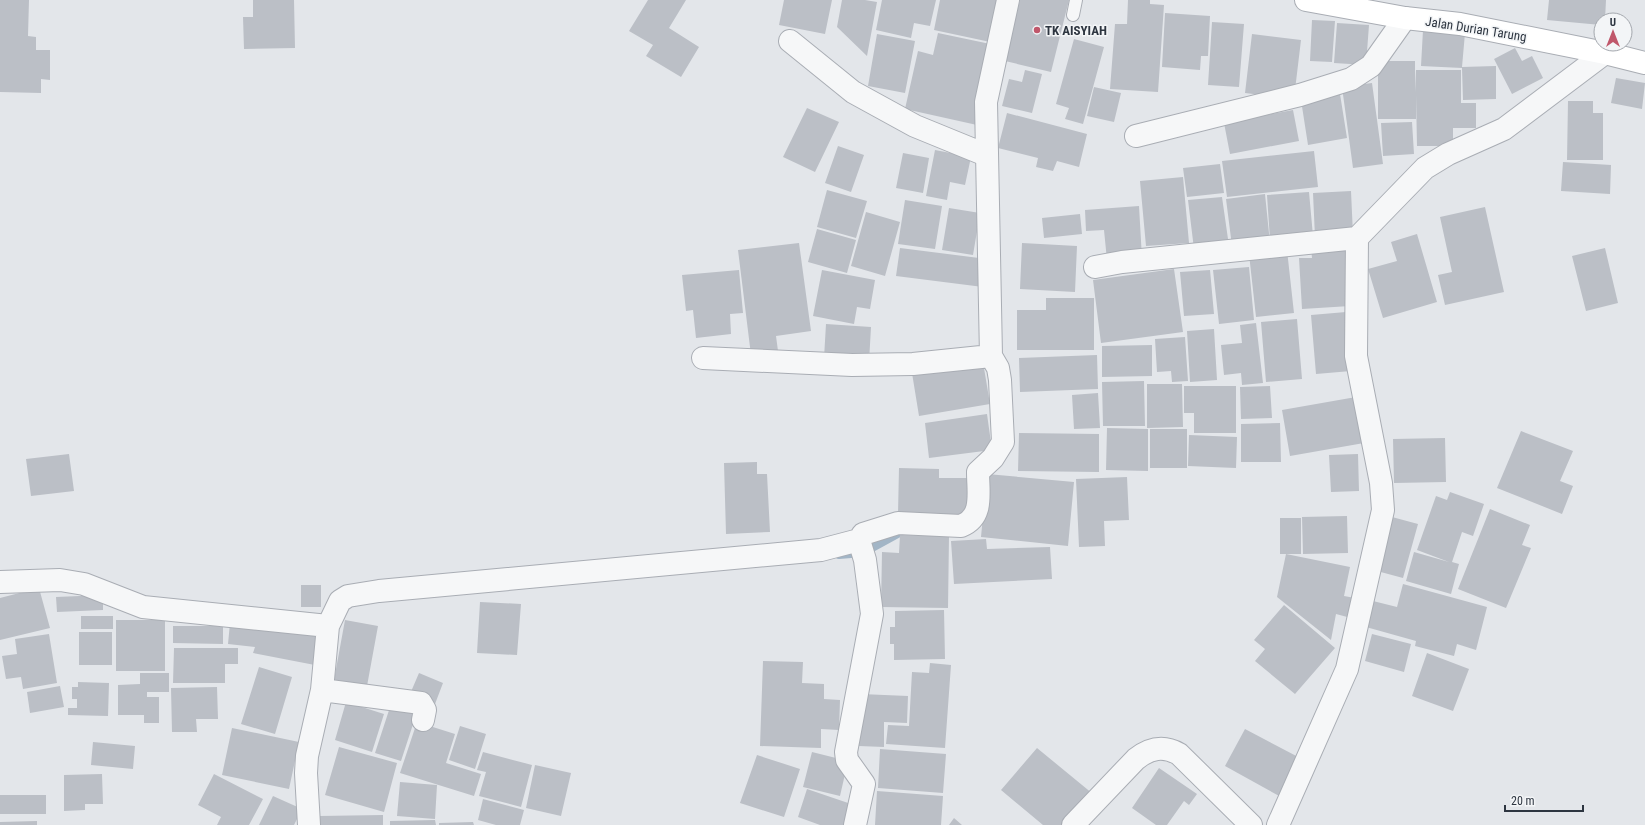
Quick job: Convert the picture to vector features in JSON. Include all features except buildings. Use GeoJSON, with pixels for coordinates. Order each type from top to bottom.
{"type":"FeatureCollection","features":[{"type":"Feature","properties":{"kind":"street"},"geometry":{"type":"LineString","coordinates":[[855,825],[864,784],[847,760],[846,752],[872,614],[861,548],[863,534],[898,523],[961,526],[974,519],[977,512],[978,472],[993,458],[1003,442],[1000,380],[998,368],[991,356],[986,102],[1008,0]]}},
{"type":"Feature","properties":{"kind":"street","name":"Jalan Durian Tarung"},"geometry":{"type":"LineString","coordinates":[[1306,0],[1405,18],[1460,24],[1605,53],[1645,63]]}},
{"type":"Feature","properties":{"kind":"street"},"geometry":{"type":"LineString","coordinates":[[1136,136],[1300,95],[1351,78],[1371,66],[1405,18]]}},
{"type":"Feature","properties":{"kind":"street"},"geometry":{"type":"LineString","coordinates":[[790,41],[853,92],[915,126],[986,154]]}},
{"type":"Feature","properties":{"kind":"street"},"geometry":{"type":"LineString","coordinates":[[1095,268],[1122,262],[1357,238],[1425,168],[1448,154],[1504,129],[1605,53]]}},
{"type":"Feature","properties":{"kind":"street"},"geometry":{"type":"LineString","coordinates":[[1278,825],[1347,669],[1383,510],[1381,483],[1356,356],[1357,238]]}},
{"type":"Feature","properties":{"kind":"street"},"geometry":{"type":"LineString","coordinates":[[703,358],[852,365],[913,364],[991,356]]}},
{"type":"Feature","properties":{"kind":"street"},"geometry":{"type":"LineString","coordinates":[[309,825],[306,768],[322,690],[328,626],[340,601],[348,596],[379,591],[820,550],[861,548]]}},
{"type":"Feature","properties":{"kind":"street"},"geometry":{"type":"LineString","coordinates":[[0,582],[60,580],[84,584],[143,607],[328,626]]}},
{"type":"Feature","properties":{"kind":"street"},"geometry":{"type":"LineString","coordinates":[[322,690],[421,703],[425,710],[423,720]]}},
{"type":"Feature","properties":{"kind":"street"},"geometry":{"type":"LineString","coordinates":[[1073,825],[1136,759],[1145,752],[1155,748],[1165,748],[1179,754],[1251,825]]}},
{"type":"Feature","properties":{"kind":"lane"},"geometry":{"type":"LineString","coordinates":[[1073,15],[1076,0]]}},
{"type":"Feature","properties":{"kind":"waterway"},"geometry":{"type":"LineString","coordinates":[[839,555],[863,553],[905,530]]}},
{"type":"Feature","properties":{"kind":"place","name":"TK AISYIAH"},"geometry":{"type":"Point","coordinates":[1037,30]}}]}
